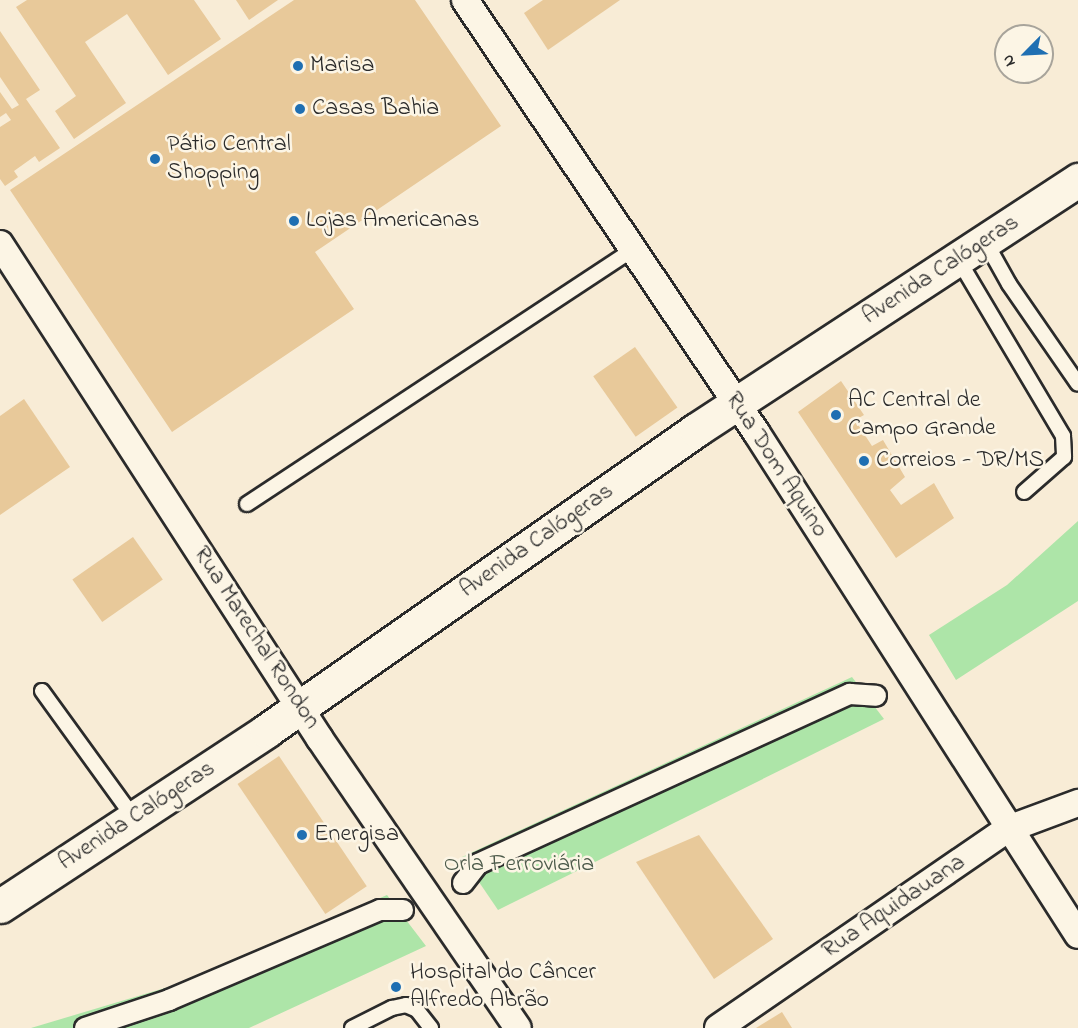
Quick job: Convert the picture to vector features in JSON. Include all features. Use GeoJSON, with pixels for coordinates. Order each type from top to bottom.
{"type":"FeatureCollection","features":[{"type":"Feature","properties":{"kind":"main road","name":"Avenida Calógeras"},"geometry":{"type":"LineString","coordinates":[[0,906],[300,706],[735,404],[1078,180]]}},
{"type":"Feature","properties":{"kind":"street","name":"Rua Dom Aquino"},"geometry":{"type":"LineString","coordinates":[[465,0],[735,404],[1078,935]]}},
{"type":"Feature","properties":{"kind":"street","name":"Rua Marechal Rondon"},"geometry":{"type":"LineString","coordinates":[[0,244],[300,706],[516,1027]]}},
{"type":"Feature","properties":{"kind":"street"},"geometry":{"type":"LineString","coordinates":[[464,883],[478,864],[840,698],[850,694],[876,696]]}},
{"type":"Feature","properties":{"kind":"street","name":"Rua Aquidauana"},"geometry":{"type":"LineString","coordinates":[[718,1028],[1008,829],[1078,802]]}},
{"type":"Feature","properties":{"kind":"street"},"geometry":{"type":"LineString","coordinates":[[85,1028],[169,1000],[380,910],[403,910]]}},
{"type":"Feature","properties":{"kind":"lane"},"geometry":{"type":"LineString","coordinates":[[985,241],[1009,284],[1078,384]]}},
{"type":"Feature","properties":{"kind":"lane"},"geometry":{"type":"LineString","coordinates":[[247,504],[633,249]]}},
{"type":"Feature","properties":{"kind":"lane"},"geometry":{"type":"LineString","coordinates":[[958,259],[1063,436],[1064,458],[1024,492]]}},
{"type":"Feature","properties":{"kind":"lane"},"geometry":{"type":"LineString","coordinates":[[42,691],[134,818]]}},
{"type":"Feature","properties":{"kind":"lane"},"geometry":{"type":"LineString","coordinates":[[352,1028],[392,1008],[406,1005],[417,1010],[431,1028]]}},
{"type":"Feature","properties":{"kind":"green space"},"geometry":{"type":"Polygon","coordinates":[[[1078,521],[1078,601],[956,680],[929,635],[1007,585],[1078,521]]]}},
{"type":"Feature","properties":{"kind":"green space","name":"Orla Ferroviária"},"geometry":{"type":"Polygon","coordinates":[[[852,677],[884,719],[498,910],[462,857],[852,677]]]}},
{"type":"Feature","properties":{"kind":"green space","name":"Orla Ferroviária"},"geometry":{"type":"Polygon","coordinates":[[[387,895],[426,946],[249,1028],[31,1028],[185,982],[387,895]]]}},
{"type":"Feature","properties":{"kind":"building"},"geometry":{"type":"Polygon","coordinates":[[[27,0],[194,0],[221,39],[168,75],[127,14],[85,42],[126,103],[74,139],[55,111],[76,96],[16,7],[27,0]]]}},
{"type":"Feature","properties":{"kind":"building"},"geometry":{"type":"Polygon","coordinates":[[[236,0],[278,0],[249,20],[236,0]]]}},
{"type":"Feature","properties":{"kind":"building"},"geometry":{"type":"Polygon","coordinates":[[[294,0],[415,0],[501,126],[315,252],[354,309],[172,432],[10,190],[294,0]]]}},
{"type":"Feature","properties":{"kind":"building"},"geometry":{"type":"Polygon","coordinates":[[[543,0],[620,0],[548,50],[524,13],[543,0]]]}},
{"type":"Feature","properties":{"kind":"building"},"geometry":{"type":"Polygon","coordinates":[[[0,31],[40,90],[26,99],[60,148],[39,162],[35,156],[14,171],[18,177],[5,186],[0,179],[0,127],[11,120],[6,113],[0,117],[0,92],[12,109],[19,105],[0,77],[0,31]]]}},
{"type":"Feature","properties":{"kind":"building"},"geometry":{"type":"Polygon","coordinates":[[[635,347],[677,408],[636,437],[593,376],[635,347]]]}},
{"type":"Feature","properties":{"kind":"building","name":"Correios - DR/MS"},"geometry":{"type":"Polygon","coordinates":[[[841,381],[864,415],[855,420],[872,446],[883,440],[905,477],[890,490],[901,505],[934,483],[954,518],[896,558],[798,412],[841,381]]]}},
{"type":"Feature","properties":{"kind":"building"},"geometry":{"type":"Polygon","coordinates":[[[24,399],[70,467],[0,515],[0,416],[24,399]]]}},
{"type":"Feature","properties":{"kind":"building"},"geometry":{"type":"Polygon","coordinates":[[[133,537],[163,580],[102,622],[72,579],[133,537]]]}},
{"type":"Feature","properties":{"kind":"building","name":"Energisa"},"geometry":{"type":"Polygon","coordinates":[[[279,756],[367,886],[325,914],[238,784],[279,756]]]}},
{"type":"Feature","properties":{"kind":"building"},"geometry":{"type":"Polygon","coordinates":[[[699,835],[773,939],[714,979],[636,862],[699,835]]]}},
{"type":"Feature","properties":{"kind":"building"},"geometry":{"type":"Polygon","coordinates":[[[782,1012],[792,1028],[756,1028],[782,1012]]]}},
{"type":"Feature","properties":{"kind":"place","name":"Marisa"},"geometry":{"type":"Point","coordinates":[298,66]}},
{"type":"Feature","properties":{"kind":"place","name":"Casas Bahia"},"geometry":{"type":"Point","coordinates":[300,109]}},
{"type":"Feature","properties":{"kind":"place","name":"Pátio Central Shopping"},"geometry":{"type":"Point","coordinates":[155,159]}},
{"type":"Feature","properties":{"kind":"place","name":"Lojas Americanas"},"geometry":{"type":"Point","coordinates":[294,221]}},
{"type":"Feature","properties":{"kind":"place","name":"AC Central de Campo Grande"},"geometry":{"type":"Point","coordinates":[836,415]}},
{"type":"Feature","properties":{"kind":"place","name":"Correios - DR/MS"},"geometry":{"type":"Point","coordinates":[864,461]}},
{"type":"Feature","properties":{"kind":"place","name":"Energisa"},"geometry":{"type":"Point","coordinates":[302,835]}},
{"type":"Feature","properties":{"kind":"place","name":"Hospital do Câncer Alfredo Abrão"},"geometry":{"type":"Point","coordinates":[396,987]}}]}
